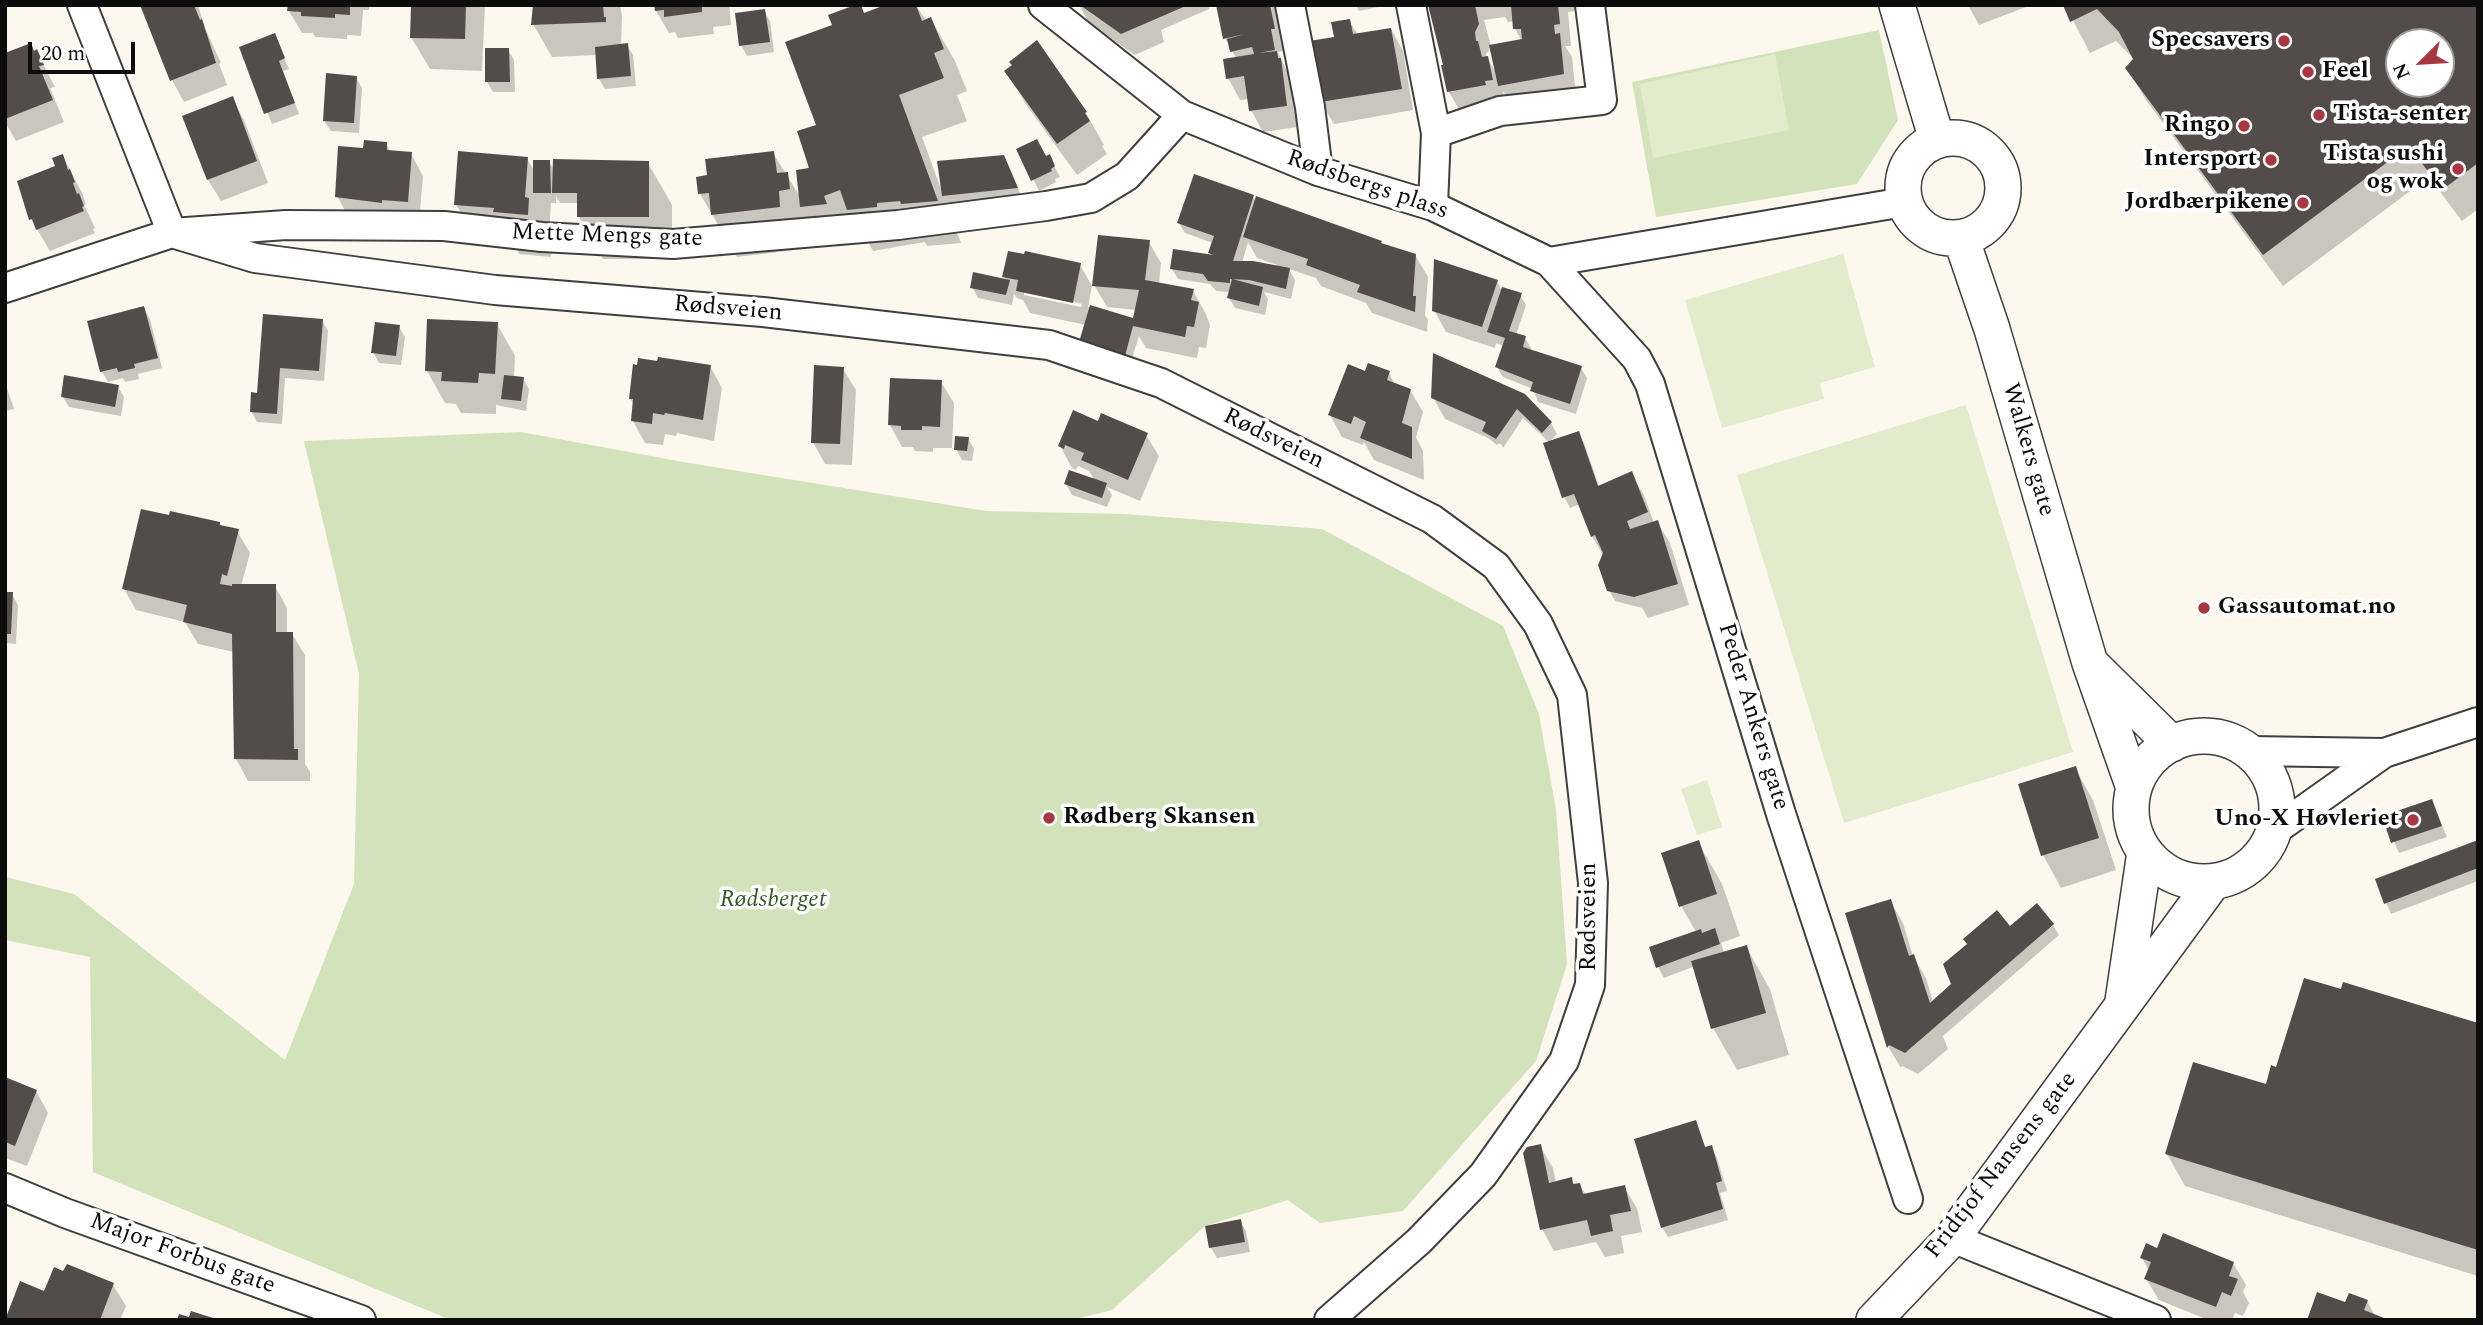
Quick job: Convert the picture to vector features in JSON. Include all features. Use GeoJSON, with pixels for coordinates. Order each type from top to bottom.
{"type":"FeatureCollection","features":[{"type":"Feature","properties":{"kind":"street"},"geometry":{"type":"LineString","coordinates":[[82,5],[172,233]]}},
{"type":"Feature","properties":{"kind":"street","name":"Rødsbergs plass"},"geometry":{"type":"LineString","coordinates":[[1043,5],[1182,115],[1318,171],[1433,206],[1549,262]]}},
{"type":"Feature","properties":{"kind":"street"},"geometry":{"type":"LineString","coordinates":[[1290,5],[1310,107],[1318,171]]}},
{"type":"Feature","properties":{"kind":"street"},"geometry":{"type":"LineString","coordinates":[[1411,5],[1436,133],[1433,206]]}},
{"type":"Feature","properties":{"kind":"street"},"geometry":{"type":"LineString","coordinates":[[1436,133],[1500,111],[1602,100],[1590,5]]}},
{"type":"Feature","properties":{"kind":"street"},"geometry":{"type":"LineString","coordinates":[[1897,5],[1937,140]]}},
{"type":"Feature","properties":{"kind":"street","name":"Mette Mengs gate"},"geometry":{"type":"LineString","coordinates":[[5,288],[172,233],[286,225],[444,226],[542,237],[673,244],[898,225],[1046,206],[1091,198],[1127,176],[1182,115]]}},
{"type":"Feature","properties":{"kind":"street"},"geometry":{"type":"LineString","coordinates":[[1950,137],[1976,142],[1987,149],[2001,171],[2004,189],[2001,206],[1992,221],[1978,233],[1961,238],[1943,238],[1926,231],[1913,218],[1904,202],[1904,179],[1912,158],[1923,147],[1937,140],[1950,137]]}},
{"type":"Feature","properties":{"kind":"street"},"geometry":{"type":"LineString","coordinates":[[1549,262],[1904,202]]}},
{"type":"Feature","properties":{"kind":"street","name":"Rødsveien"},"geometry":{"type":"LineString","coordinates":[[172,233],[255,258],[495,290],[763,312],[1049,345],[1161,383],[1432,519],[1496,566],[1538,624],[1572,695],[1593,883],[1590,985],[1564,1061],[1483,1175],[1419,1241],[1329,1320]]}},
{"type":"Feature","properties":{"kind":"street","name":"Walkers gate"},"geometry":{"type":"LineString","coordinates":[[1961,238],[1992,329],[2090,663],[2134,788]]}},
{"type":"Feature","properties":{"kind":"street","name":"Peder Ankers gate"},"geometry":{"type":"LineString","coordinates":[[1549,262],[1637,359],[1650,384],[1781,814],[1908,1199]]}},
{"type":"Feature","properties":{"kind":"street","name":"Walkers gate"},"geometry":{"type":"LineString","coordinates":[[2090,663],[2172,744]]}},
{"type":"Feature","properties":{"kind":"street"},"geometry":{"type":"LineString","coordinates":[[2274,831],[2384,754],[2478,722]]}},
{"type":"Feature","properties":{"kind":"street"},"geometry":{"type":"LineString","coordinates":[[2211,736],[2232,741],[2249,751],[2264,767],[2274,787],[2278,809],[2274,831],[2261,856],[2239,874],[2213,882],[2194,882],[2175,876],[2159,866],[2145,852],[2132,822],[2134,788],[2149,762],[2172,744],[2191,737],[2211,736]]}},
{"type":"Feature","properties":{"kind":"street"},"geometry":{"type":"LineString","coordinates":[[2249,751],[2384,754]]}},
{"type":"Feature","properties":{"kind":"street","name":"Fridtjof Nansens gate"},"geometry":{"type":"LineString","coordinates":[[2122,1008],[2145,852]]}},
{"type":"Feature","properties":{"kind":"street","name":"Fridtjof Nansens gate"},"geometry":{"type":"LineString","coordinates":[[1874,1320],[1952,1237],[2213,882]]}},
{"type":"Feature","properties":{"kind":"street","name":"Major Forbus gate"},"geometry":{"type":"LineString","coordinates":[[5,1188],[361,1320]]}},
{"type":"Feature","properties":{"kind":"street"},"geometry":{"type":"LineString","coordinates":[[1952,1237],[2156,1320]]}},
{"type":"Feature","properties":{"kind":"green space"},"geometry":{"type":"Polygon","coordinates":[[[1879,30],[1898,120],[1857,184],[1656,217],[1632,82],[1879,30]]]}},
{"type":"Feature","properties":{"kind":"green space"},"geometry":{"type":"Polygon","coordinates":[[[1775,54],[1789,130],[1653,158],[1640,84],[1775,54]]]}},
{"type":"Feature","properties":{"kind":"green space"},"geometry":{"type":"Polygon","coordinates":[[[1843,254],[1875,367],[1820,383],[1824,399],[1722,428],[1685,300],[1843,254]]]}},
{"type":"Feature","properties":{"kind":"green space"},"geometry":{"type":"Polygon","coordinates":[[[1966,405],[2073,752],[1844,823],[1737,475],[1966,405]]]}},
{"type":"Feature","properties":{"kind":"green space","name":"Rødsberget"},"geometry":{"type":"Polygon","coordinates":[[[521,432],[683,462],[986,511],[1124,514],[1322,529],[1503,626],[1539,714],[1556,810],[1567,964],[1536,1061],[1403,1211],[1320,1223],[1288,1200],[1205,1226],[1112,1310],[1071,1320],[451,1320],[93,1172],[90,957],[5,940],[5,877],[74,894],[285,1060],[354,884],[359,674],[304,441],[521,432]]]}},
{"type":"Feature","properties":{"kind":"green space"},"geometry":{"type":"Polygon","coordinates":[[[1707,780],[1722,827],[1697,835],[1681,789],[1707,780]]]}},
{"type":"Feature","properties":{"kind":"building"},"geometry":{"type":"Polygon","coordinates":[[[140,5],[194,5],[200,20],[202,19],[216,63],[170,81],[140,5]]]}},
{"type":"Feature","properties":{"kind":"building"},"geometry":{"type":"Polygon","coordinates":[[[288,5],[350,5],[350,15],[335,14],[335,18],[301,16],[301,12],[287,11],[288,5]]]}},
{"type":"Feature","properties":{"kind":"building"},"geometry":{"type":"Polygon","coordinates":[[[411,5],[466,5],[465,39],[410,38],[411,5]]]}},
{"type":"Feature","properties":{"kind":"building"},"geometry":{"type":"Polygon","coordinates":[[[533,5],[603,5],[606,22],[531,25],[533,5]]]}},
{"type":"Feature","properties":{"kind":"building"},"geometry":{"type":"Polygon","coordinates":[[[654,5],[702,5],[702,12],[664,17],[664,10],[655,11],[654,5]]]}},
{"type":"Feature","properties":{"kind":"building"},"geometry":{"type":"Polygon","coordinates":[[[861,5],[864,13],[885,5],[916,5],[922,21],[931,17],[944,49],[934,53],[944,78],[899,95],[938,201],[877,203],[877,207],[847,210],[840,190],[824,196],[827,204],[800,207],[796,170],[809,168],[797,131],[816,125],[785,42],[832,25],[828,15],[861,5]]]}},
{"type":"Feature","properties":{"kind":"building"},"geometry":{"type":"Polygon","coordinates":[[[1080,5],[1188,5],[1121,34],[1080,5]]]}},
{"type":"Feature","properties":{"kind":"building"},"geometry":{"type":"Polygon","coordinates":[[[1216,5],[1270,5],[1275,29],[1271,29],[1275,50],[1258,53],[1277,51],[1278,58],[1281,58],[1287,106],[1249,111],[1244,76],[1226,79],[1223,59],[1254,54],[1252,47],[1230,52],[1227,39],[1245,34],[1223,39],[1216,5]]]}},
{"type":"Feature","properties":{"kind":"building"},"geometry":{"type":"Polygon","coordinates":[[[1428,5],[1475,5],[1479,24],[1475,32],[1476,41],[1482,57],[1488,56],[1493,80],[1485,81],[1486,85],[1447,92],[1428,5]]]}},
{"type":"Feature","properties":{"kind":"building"},"geometry":{"type":"Polygon","coordinates":[[[1511,5],[1558,5],[1560,24],[1554,25],[1555,34],[1560,33],[1564,74],[1498,86],[1489,45],[1522,39],[1521,29],[1513,29],[1511,5]]]}},
{"type":"Feature","properties":{"kind":"building","name":"Tista-senter"},"geometry":{"type":"Polygon","coordinates":[[[2063,5],[2478,5],[2478,163],[2442,190],[2409,146],[2263,255],[2125,68],[2133,59],[2119,32],[2097,9],[2070,22],[2063,5]]]}},
{"type":"Feature","properties":{"kind":"building"},"geometry":{"type":"Polygon","coordinates":[[[765,9],[770,42],[739,46],[735,13],[765,9]]]}},
{"type":"Feature","properties":{"kind":"building"},"geometry":{"type":"Polygon","coordinates":[[[1350,19],[1353,34],[1391,28],[1402,89],[1320,102],[1309,41],[1334,37],[1331,22],[1350,19]]]}},
{"type":"Feature","properties":{"kind":"building"},"geometry":{"type":"Polygon","coordinates":[[[275,33],[285,58],[279,61],[295,103],[264,114],[239,47],[275,33]]]}},
{"type":"Feature","properties":{"kind":"building"},"geometry":{"type":"Polygon","coordinates":[[[1037,40],[1087,112],[1085,113],[1090,121],[1057,144],[1004,71],[1012,65],[1009,62],[1037,40]]]}},
{"type":"Feature","properties":{"kind":"building"},"geometry":{"type":"Polygon","coordinates":[[[31,43],[34,51],[37,49],[44,65],[39,66],[53,100],[5,119],[5,53],[31,43]]]}},
{"type":"Feature","properties":{"kind":"building"},"geometry":{"type":"Polygon","coordinates":[[[628,43],[631,76],[597,79],[595,47],[628,43]]]}},
{"type":"Feature","properties":{"kind":"building"},"geometry":{"type":"Polygon","coordinates":[[[485,48],[509,48],[510,82],[485,82],[485,48]]]}},
{"type":"Feature","properties":{"kind":"building"},"geometry":{"type":"Polygon","coordinates":[[[326,73],[357,76],[354,123],[323,121],[326,73]]]}},
{"type":"Feature","properties":{"kind":"building"},"geometry":{"type":"Polygon","coordinates":[[[233,96],[257,161],[207,180],[182,116],[233,96]]]}},
{"type":"Feature","properties":{"kind":"building"},"geometry":{"type":"Polygon","coordinates":[[[1037,139],[1046,156],[1050,154],[1055,166],[1052,171],[1031,181],[1016,149],[1037,139]]]}},
{"type":"Feature","properties":{"kind":"building"},"geometry":{"type":"Polygon","coordinates":[[[364,140],[387,142],[387,150],[412,152],[408,202],[382,200],[382,203],[335,197],[338,146],[363,148],[364,140]]]}},
{"type":"Feature","properties":{"kind":"building"},"geometry":{"type":"Polygon","coordinates":[[[458,151],[528,157],[525,197],[529,198],[528,215],[493,212],[494,208],[454,205],[458,151]]]}},
{"type":"Feature","properties":{"kind":"building"},"geometry":{"type":"Polygon","coordinates":[[[774,151],[777,173],[788,172],[790,189],[779,191],[780,207],[711,215],[709,193],[698,194],[696,177],[707,175],[705,159],[774,151]]]}},
{"type":"Feature","properties":{"kind":"building"},"geometry":{"type":"Polygon","coordinates":[[[63,154],[84,211],[36,230],[32,219],[29,220],[17,181],[55,166],[52,158],[63,154]]]}},
{"type":"Feature","properties":{"kind":"building"},"geometry":{"type":"Polygon","coordinates":[[[1004,155],[1018,188],[942,196],[937,161],[1004,155]]]}},
{"type":"Feature","properties":{"kind":"building"},"geometry":{"type":"Polygon","coordinates":[[[553,159],[649,161],[649,217],[577,217],[577,193],[552,193],[553,159]]]}},
{"type":"Feature","properties":{"kind":"building"},"geometry":{"type":"Polygon","coordinates":[[[533,160],[550,160],[551,193],[533,193],[533,160]]]}},
{"type":"Feature","properties":{"kind":"building"},"geometry":{"type":"Polygon","coordinates":[[[1194,174],[1254,195],[1233,261],[1253,261],[1290,268],[1286,289],[1249,280],[1230,279],[1230,283],[1208,281],[1203,274],[1170,269],[1173,249],[1214,255],[1208,253],[1214,236],[1177,223],[1194,174]]]}},
{"type":"Feature","properties":{"kind":"building"},"geometry":{"type":"Polygon","coordinates":[[[1256,196],[1416,254],[1413,296],[1416,296],[1415,312],[1357,292],[1360,285],[1306,265],[1308,259],[1243,237],[1256,196]]]}},
{"type":"Feature","properties":{"kind":"building"},"geometry":{"type":"Polygon","coordinates":[[[1098,235],[1150,240],[1145,280],[1194,289],[1191,300],[1199,302],[1194,327],[1187,326],[1185,337],[1133,326],[1125,356],[1079,342],[1090,305],[1133,318],[1139,290],[1092,286],[1098,235]]]}},
{"type":"Feature","properties":{"kind":"building"},"geometry":{"type":"Polygon","coordinates":[[[1008,251],[1024,254],[1025,251],[1081,263],[1073,303],[1016,291],[1018,280],[1002,277],[1008,251]]]}},
{"type":"Feature","properties":{"kind":"building"},"geometry":{"type":"Polygon","coordinates":[[[1434,259],[1498,280],[1482,327],[1432,311],[1434,259]]]}},
{"type":"Feature","properties":{"kind":"building"},"geometry":{"type":"Polygon","coordinates":[[[973,272],[1010,280],[1006,295],[970,288],[973,272]]]}},
{"type":"Feature","properties":{"kind":"building"},"geometry":{"type":"Polygon","coordinates":[[[1232,279],[1263,287],[1259,306],[1227,298],[1232,279]]]}},
{"type":"Feature","properties":{"kind":"building"},"geometry":{"type":"Polygon","coordinates":[[[1502,287],[1522,293],[1509,331],[1526,336],[1523,347],[1582,366],[1570,404],[1530,391],[1533,382],[1495,367],[1505,338],[1487,332],[1502,287]]]}},
{"type":"Feature","properties":{"kind":"building"},"geometry":{"type":"Polygon","coordinates":[[[144,306],[158,358],[134,364],[135,368],[100,372],[87,321],[144,306]]]}},
{"type":"Feature","properties":{"kind":"building"},"geometry":{"type":"Polygon","coordinates":[[[263,314],[323,319],[319,371],[280,368],[277,414],[250,412],[251,392],[257,393],[263,314]]]}},
{"type":"Feature","properties":{"kind":"building"},"geometry":{"type":"Polygon","coordinates":[[[427,319],[498,322],[495,374],[479,373],[478,383],[441,381],[442,372],[425,371],[427,319]]]}},
{"type":"Feature","properties":{"kind":"building"},"geometry":{"type":"Polygon","coordinates":[[[375,322],[400,325],[396,356],[371,353],[375,322]]]}},
{"type":"Feature","properties":{"kind":"building"},"geometry":{"type":"Polygon","coordinates":[[[1433,353],[1525,394],[1552,422],[1542,433],[1517,409],[1496,439],[1482,431],[1486,422],[1431,398],[1433,353]]]}},
{"type":"Feature","properties":{"kind":"building"},"geometry":{"type":"Polygon","coordinates":[[[658,357],[711,365],[703,420],[653,413],[652,424],[631,421],[633,399],[629,399],[633,364],[637,365],[638,358],[657,361],[658,357]]]}},
{"type":"Feature","properties":{"kind":"building"},"geometry":{"type":"Polygon","coordinates":[[[1368,363],[1390,371],[1387,380],[1411,389],[1402,423],[1412,427],[1412,459],[1360,438],[1366,422],[1354,416],[1351,424],[1328,415],[1348,364],[1365,371],[1368,363]]]}},
{"type":"Feature","properties":{"kind":"building"},"geometry":{"type":"Polygon","coordinates":[[[814,365],[844,367],[840,444],[811,443],[814,365]]]}},
{"type":"Feature","properties":{"kind":"building"},"geometry":{"type":"Polygon","coordinates":[[[64,375],[119,385],[115,407],[61,397],[64,375]]]}},
{"type":"Feature","properties":{"kind":"building"},"geometry":{"type":"Polygon","coordinates":[[[504,375],[524,377],[521,401],[501,399],[504,375]]]}},
{"type":"Feature","properties":{"kind":"building"},"geometry":{"type":"Polygon","coordinates":[[[890,378],[942,380],[940,427],[922,426],[922,430],[901,430],[901,426],[888,425],[890,378]]]}},
{"type":"Feature","properties":{"kind":"building"},"geometry":{"type":"Polygon","coordinates":[[[1073,410],[1098,421],[1101,413],[1148,433],[1128,480],[1081,460],[1084,453],[1065,445],[1064,449],[1058,446],[1073,410]]]}},
{"type":"Feature","properties":{"kind":"building"},"geometry":{"type":"Polygon","coordinates":[[[1579,431],[1598,486],[1632,471],[1648,512],[1627,521],[1630,529],[1658,520],[1678,584],[1634,597],[1607,591],[1598,565],[1603,553],[1595,535],[1591,537],[1574,494],[1562,498],[1543,443],[1579,431]]]}},
{"type":"Feature","properties":{"kind":"building"},"geometry":{"type":"Polygon","coordinates":[[[955,436],[969,437],[967,451],[954,450],[955,436]]]}},
{"type":"Feature","properties":{"kind":"building"},"geometry":{"type":"Polygon","coordinates":[[[1069,470],[1107,483],[1102,498],[1064,484],[1069,470]]]}},
{"type":"Feature","properties":{"kind":"building"},"geometry":{"type":"Polygon","coordinates":[[[141,509],[169,515],[170,511],[239,529],[227,576],[222,574],[220,584],[276,584],[276,632],[293,632],[294,749],[298,749],[298,760],[234,759],[232,634],[183,622],[187,605],[122,589],[141,509]]]}},
{"type":"Feature","properties":{"kind":"building"},"geometry":{"type":"Polygon","coordinates":[[[5,592],[13,592],[11,634],[5,634],[5,592]]]}},
{"type":"Feature","properties":{"kind":"building"},"geometry":{"type":"Polygon","coordinates":[[[2076,766],[2099,838],[2041,856],[2018,784],[2076,766]]]}},
{"type":"Feature","properties":{"kind":"building"},"geometry":{"type":"Polygon","coordinates":[[[2432,799],[2442,826],[2391,843],[2382,816],[2432,799]]]}},
{"type":"Feature","properties":{"kind":"building"},"geometry":{"type":"Polygon","coordinates":[[[1699,840],[1717,894],[1679,907],[1661,853],[1699,840]]]}},
{"type":"Feature","properties":{"kind":"building"},"geometry":{"type":"Polygon","coordinates":[[[2478,840],[2478,868],[2384,904],[2375,879],[2478,840]]]}},
{"type":"Feature","properties":{"kind":"building"},"geometry":{"type":"Polygon","coordinates":[[[1891,899],[1909,956],[1914,954],[1930,1003],[1951,984],[1943,964],[1967,944],[1963,939],[1997,910],[2010,926],[2037,903],[2054,924],[1905,1053],[1889,1045],[1887,1048],[1845,913],[1891,899]]]}},
{"type":"Feature","properties":{"kind":"building"},"geometry":{"type":"Polygon","coordinates":[[[1715,928],[1720,944],[1656,968],[1649,947],[1701,929],[1702,933],[1715,928]]]}},
{"type":"Feature","properties":{"kind":"building"},"geometry":{"type":"Polygon","coordinates":[[[1747,945],[1766,1013],[1711,1029],[1691,961],[1747,945]]]}},
{"type":"Feature","properties":{"kind":"building"},"geometry":{"type":"Polygon","coordinates":[[[2304,978],[2341,989],[2343,982],[2478,1023],[2478,1250],[2165,1154],[2193,1062],[2266,1084],[2271,1065],[2276,1067],[2304,978]]]}},
{"type":"Feature","properties":{"kind":"building"},"geometry":{"type":"Polygon","coordinates":[[[5,1077],[37,1090],[15,1146],[5,1142],[5,1077]]]}},
{"type":"Feature","properties":{"kind":"building"},"geometry":{"type":"Polygon","coordinates":[[[1696,1120],[1705,1147],[1712,1145],[1722,1181],[1716,1183],[1723,1209],[1661,1228],[1634,1139],[1696,1120]]]}},
{"type":"Feature","properties":{"kind":"building"},"geometry":{"type":"Polygon","coordinates":[[[1541,1144],[1549,1183],[1572,1177],[1573,1184],[1580,1183],[1583,1194],[1625,1185],[1631,1211],[1610,1215],[1613,1231],[1591,1236],[1587,1220],[1540,1230],[1523,1153],[1527,1147],[1541,1144]]]}},
{"type":"Feature","properties":{"kind":"building"},"geometry":{"type":"Polygon","coordinates":[[[1241,1219],[1245,1242],[1209,1248],[1205,1226],[1241,1219]]]}},
{"type":"Feature","properties":{"kind":"building"},"geometry":{"type":"Polygon","coordinates":[[[2163,1233],[2234,1262],[2229,1276],[2238,1279],[2231,1296],[2222,1292],[2216,1307],[2144,1279],[2151,1262],[2140,1258],[2146,1243],[2157,1248],[2163,1233]]]}},
{"type":"Feature","properties":{"kind":"building"},"geometry":{"type":"Polygon","coordinates":[[[67,1264],[114,1283],[100,1320],[5,1320],[20,1281],[44,1291],[54,1267],[63,1271],[67,1264]]]}},
{"type":"Feature","properties":{"kind":"building"},"geometry":{"type":"Polygon","coordinates":[[[2317,1292],[2345,1302],[2349,1293],[2368,1300],[2364,1310],[2389,1320],[2307,1320],[2317,1292]]]}},
{"type":"Feature","properties":{"kind":"building"},"geometry":{"type":"Polygon","coordinates":[[[191,1311],[216,1320],[177,1320],[179,1314],[189,1317],[191,1311]]]}},
{"type":"Feature","properties":{"kind":"place","name":"Specsavers"},"geometry":{"type":"Point","coordinates":[2284,41]}},
{"type":"Feature","properties":{"kind":"place","name":"Feel"},"geometry":{"type":"Point","coordinates":[2308,72]}},
{"type":"Feature","properties":{"kind":"place","name":"Tista-senter"},"geometry":{"type":"Point","coordinates":[2319,115]}},
{"type":"Feature","properties":{"kind":"place","name":"Ringo"},"geometry":{"type":"Point","coordinates":[2244,126]}},
{"type":"Feature","properties":{"kind":"place","name":"Intersport"},"geometry":{"type":"Point","coordinates":[2271,160]}},
{"type":"Feature","properties":{"kind":"place","name":"Tista sushi og wok"},"geometry":{"type":"Point","coordinates":[2458,169]}},
{"type":"Feature","properties":{"kind":"place","name":"Jordbærpikene"},"geometry":{"type":"Point","coordinates":[2303,203]}},
{"type":"Feature","properties":{"kind":"place","name":"Gassautomat.no"},"geometry":{"type":"Point","coordinates":[2204,608]}},
{"type":"Feature","properties":{"kind":"place","name":"Rødberg Skansen"},"geometry":{"type":"Point","coordinates":[1049,818]}},
{"type":"Feature","properties":{"kind":"place","name":"Uno-X Høvleriet"},"geometry":{"type":"Point","coordinates":[2413,820]}}]}
